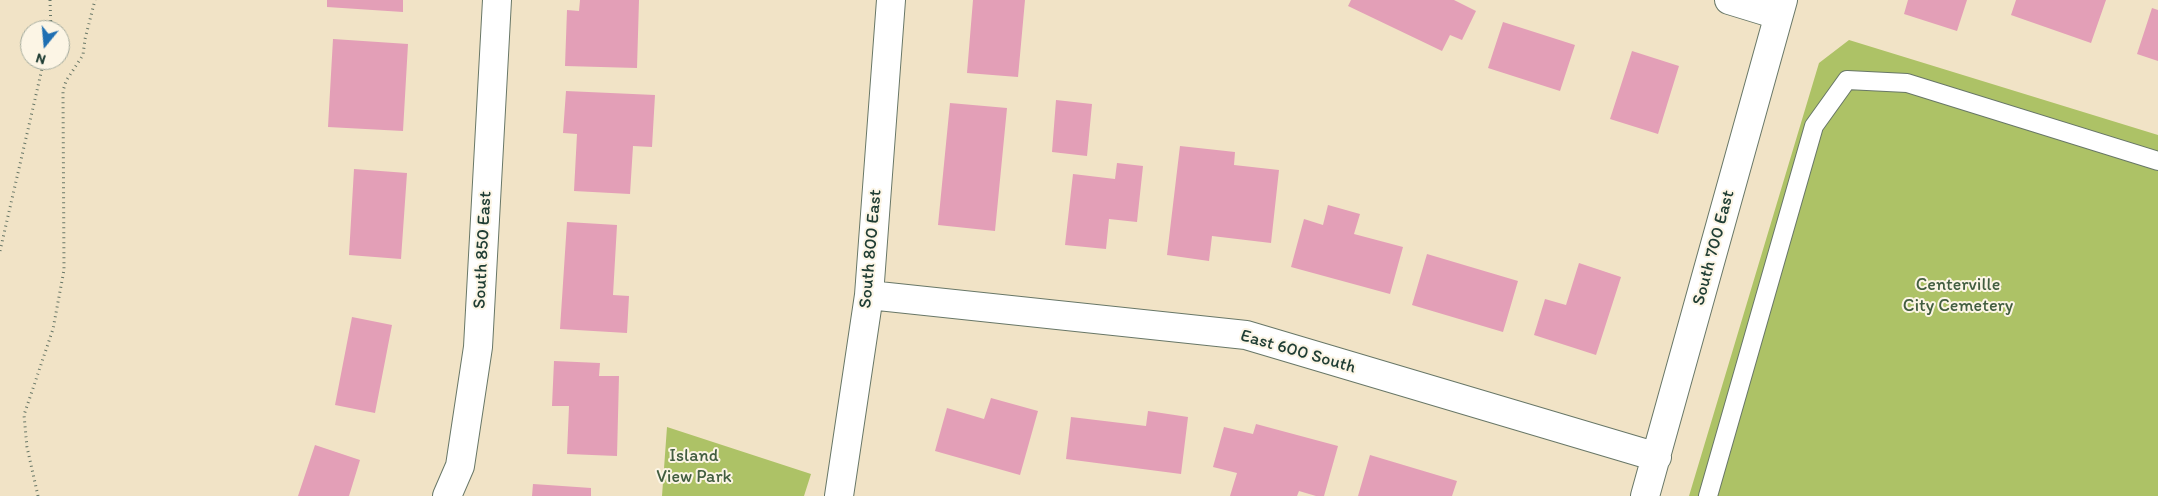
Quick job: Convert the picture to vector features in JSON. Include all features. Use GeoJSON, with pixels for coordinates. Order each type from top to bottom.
{"type":"FeatureCollection","features":[{"type":"Feature","properties":{"kind":"street","name":"South 850 East"},"geometry":{"type":"LineString","coordinates":[[447,496],[460,466],[478,348],[497,0]]}},
{"type":"Feature","properties":{"kind":"street","name":"South 800 East"},"geometry":{"type":"LineString","coordinates":[[839,496],[869,295],[891,0]]}},
{"type":"Feature","properties":{"kind":"street"},"geometry":{"type":"LineString","coordinates":[[1730,0],[1780,8]]}},
{"type":"Feature","properties":{"kind":"street","name":"South 700 East"},"geometry":{"type":"LineString","coordinates":[[1645,496],[1780,8]]}},
{"type":"Feature","properties":{"kind":"street","name":"East 600 South"},"geometry":{"type":"LineString","coordinates":[[869,295],[1246,335],[1657,457]]}},
{"type":"Feature","properties":{"kind":"lane"},"geometry":{"type":"LineString","coordinates":[[1708,496],[1814,126],[1847,80],[1907,83],[2158,161]]}},
{"type":"Feature","properties":{"kind":"path"},"geometry":{"type":"LineString","coordinates":[[50,0],[51,20]]}},
{"type":"Feature","properties":{"kind":"path"},"geometry":{"type":"LineString","coordinates":[[38,496],[26,447],[24,415],[53,329],[64,270],[63,91],[66,81],[83,55],[95,0]]}},
{"type":"Feature","properties":{"kind":"path"},"geometry":{"type":"LineString","coordinates":[[0,251],[41,70]]}},
{"type":"Feature","properties":{"kind":"green space","name":"Centerville City Cemetery"},"geometry":{"type":"Polygon","coordinates":[[[1849,40],[2158,135],[2158,496],[1689,496],[1819,63],[1849,40]]]}},
{"type":"Feature","properties":{"kind":"green space","name":"Island View Park"},"geometry":{"type":"Polygon","coordinates":[[[667,427],[811,474],[804,496],[662,496],[667,427]]]}},
{"type":"Feature","properties":{"kind":"building"},"geometry":{"type":"Polygon","coordinates":[[[327,0],[403,0],[403,12],[327,7],[327,0]]]}},
{"type":"Feature","properties":{"kind":"building"},"geometry":{"type":"Polygon","coordinates":[[[580,0],[639,0],[637,68],[565,66],[567,10],[579,11],[580,0]]]}},
{"type":"Feature","properties":{"kind":"building"},"geometry":{"type":"Polygon","coordinates":[[[973,0],[1025,0],[1018,77],[967,73],[973,0]]]}},
{"type":"Feature","properties":{"kind":"building"},"geometry":{"type":"Polygon","coordinates":[[[1351,0],[1454,0],[1476,11],[1462,40],[1450,35],[1442,51],[1348,6],[1351,0]]]}},
{"type":"Feature","properties":{"kind":"building"},"geometry":{"type":"Polygon","coordinates":[[[1908,0],[1967,0],[1957,31],[1904,14],[1908,0]]]}},
{"type":"Feature","properties":{"kind":"building"},"geometry":{"type":"Polygon","coordinates":[[[2016,0],[2106,0],[2091,43],[2011,15],[2016,0]]]}},
{"type":"Feature","properties":{"kind":"building"},"geometry":{"type":"Polygon","coordinates":[[[2152,8],[2158,10],[2158,61],[2137,54],[2152,8]]]}},
{"type":"Feature","properties":{"kind":"building"},"geometry":{"type":"Polygon","coordinates":[[[1503,22],[1575,45],[1560,91],[1488,68],[1503,22]]]}},
{"type":"Feature","properties":{"kind":"building"},"geometry":{"type":"Polygon","coordinates":[[[333,39],[408,44],[403,131],[328,127],[333,39]]]}},
{"type":"Feature","properties":{"kind":"building"},"geometry":{"type":"Polygon","coordinates":[[[1632,51],[1679,66],[1658,134],[1610,119],[1632,51]]]}},
{"type":"Feature","properties":{"kind":"building"},"geometry":{"type":"Polygon","coordinates":[[[566,91],[655,95],[652,147],[633,146],[630,194],[574,191],[577,134],[563,133],[566,91]]]}},
{"type":"Feature","properties":{"kind":"building"},"geometry":{"type":"Polygon","coordinates":[[[1056,100],[1092,104],[1087,156],[1052,152],[1056,100]]]}},
{"type":"Feature","properties":{"kind":"building"},"geometry":{"type":"Polygon","coordinates":[[[950,103],[1007,108],[995,231],[938,225],[950,103]]]}},
{"type":"Feature","properties":{"kind":"building"},"geometry":{"type":"Polygon","coordinates":[[[1180,146],[1235,152],[1234,165],[1279,170],[1271,243],[1212,236],[1209,261],[1167,255],[1180,146]]]}},
{"type":"Feature","properties":{"kind":"building"},"geometry":{"type":"Polygon","coordinates":[[[1117,163],[1143,166],[1137,222],[1109,219],[1106,249],[1065,245],[1073,174],[1115,179],[1117,163]]]}},
{"type":"Feature","properties":{"kind":"building"},"geometry":{"type":"Polygon","coordinates":[[[354,169],[407,173],[401,259],[349,255],[354,169]]]}},
{"type":"Feature","properties":{"kind":"building"},"geometry":{"type":"Polygon","coordinates":[[[1328,205],[1360,214],[1354,234],[1403,247],[1390,294],[1291,267],[1304,219],[1323,225],[1328,205]]]}},
{"type":"Feature","properties":{"kind":"building"},"geometry":{"type":"Polygon","coordinates":[[[567,222],[617,225],[613,295],[629,296],[627,333],[560,329],[567,222]]]}},
{"type":"Feature","properties":{"kind":"building"},"geometry":{"type":"Polygon","coordinates":[[[1427,254],[1518,281],[1503,332],[1412,305],[1427,254]]]}},
{"type":"Feature","properties":{"kind":"building"},"geometry":{"type":"Polygon","coordinates":[[[1579,263],[1621,277],[1596,355],[1534,335],[1545,299],[1566,305],[1579,263]]]}},
{"type":"Feature","properties":{"kind":"building"},"geometry":{"type":"Polygon","coordinates":[[[352,317],[392,325],[375,413],[335,405],[352,317]]]}},
{"type":"Feature","properties":{"kind":"building"},"geometry":{"type":"Polygon","coordinates":[[[554,361],[600,363],[599,376],[619,376],[617,456],[567,454],[569,406],[552,406],[554,361]]]}},
{"type":"Feature","properties":{"kind":"building"},"geometry":{"type":"Polygon","coordinates":[[[991,398],[1038,411],[1020,475],[935,451],[947,408],[984,419],[991,398]]]}},
{"type":"Feature","properties":{"kind":"building"},"geometry":{"type":"Polygon","coordinates":[[[1148,411],[1188,417],[1181,474],[1066,459],[1071,417],[1146,426],[1148,411]]]}},
{"type":"Feature","properties":{"kind":"building"},"geometry":{"type":"Polygon","coordinates":[[[1256,424],[1338,446],[1324,496],[1316,496],[1299,491],[1297,496],[1230,496],[1237,473],[1213,467],[1224,427],[1253,434],[1256,424]]]}},
{"type":"Feature","properties":{"kind":"building"},"geometry":{"type":"Polygon","coordinates":[[[315,445],[360,460],[349,496],[298,496],[315,445]]]}},
{"type":"Feature","properties":{"kind":"building"},"geometry":{"type":"Polygon","coordinates":[[[1370,455],[1457,481],[1452,496],[1358,496],[1370,455]]]}},
{"type":"Feature","properties":{"kind":"building"},"geometry":{"type":"Polygon","coordinates":[[[533,484],[591,488],[591,496],[532,496],[533,484]]]}}]}
